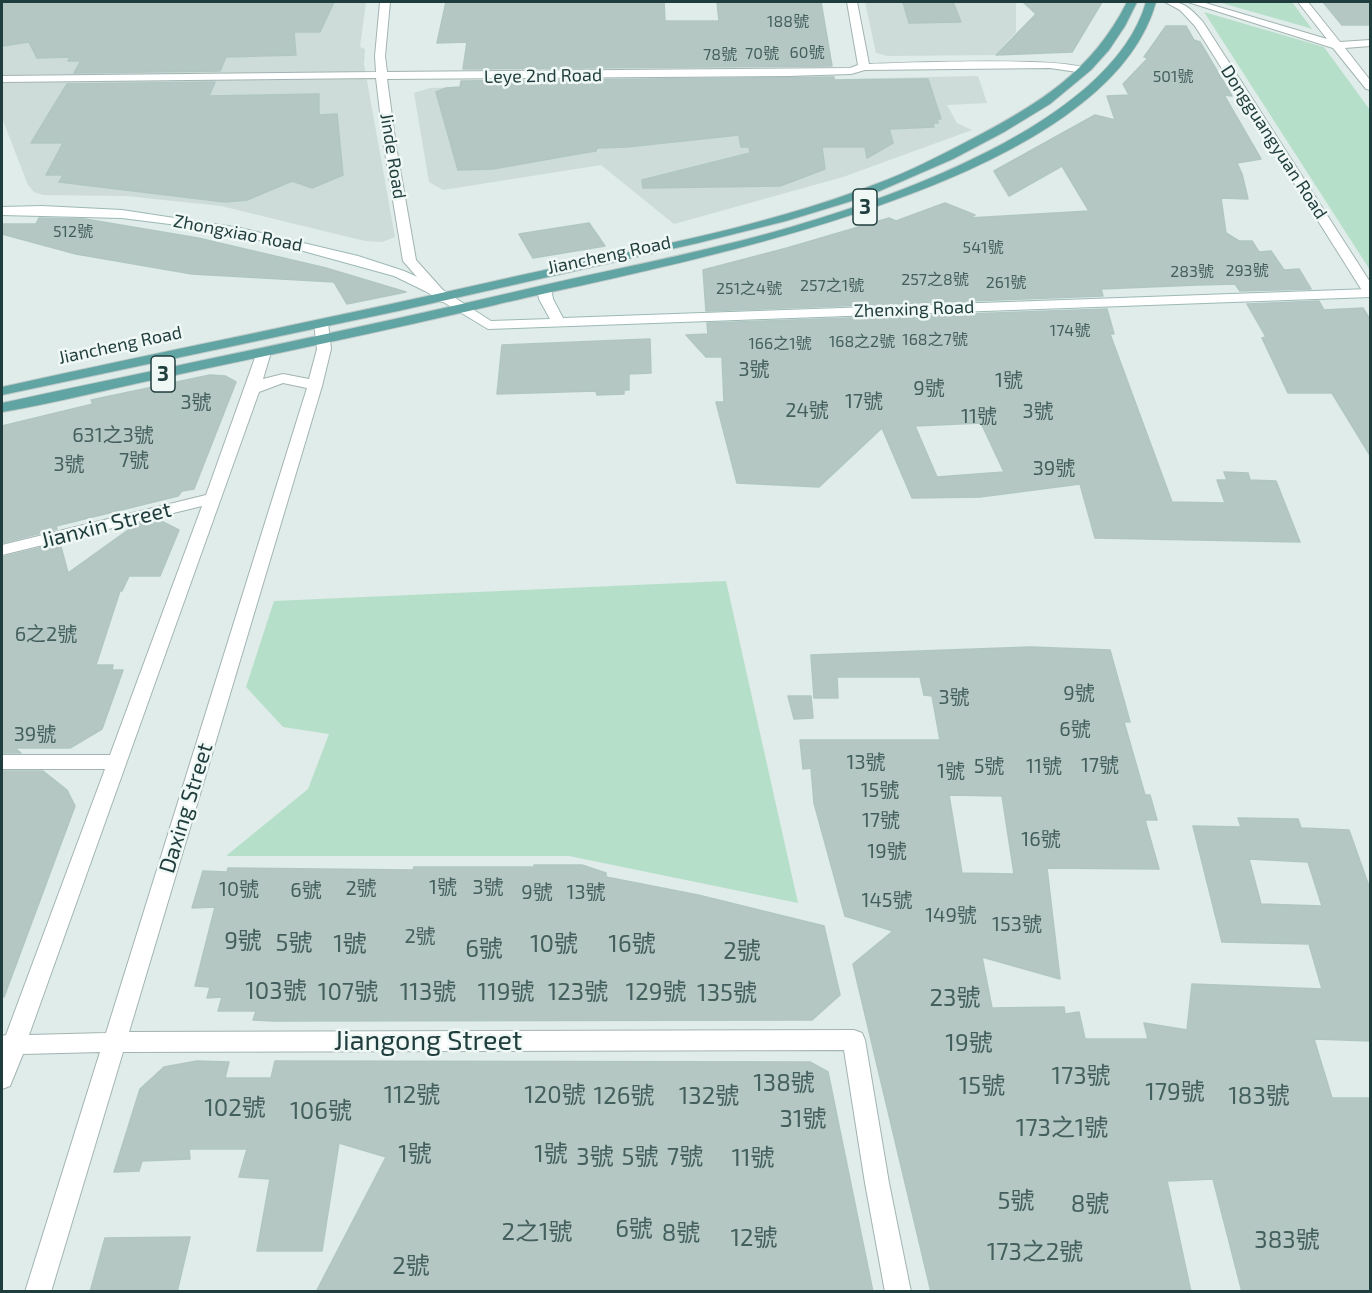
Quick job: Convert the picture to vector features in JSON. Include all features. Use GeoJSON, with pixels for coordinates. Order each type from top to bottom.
{"type":"FeatureCollection","features":[{"type":"Feature","properties":{"kind":"main road","name":"Jiancheng Road"},"geometry":{"type":"LineString","coordinates":[[2,408],[264,352],[323,331],[443,298],[766,223],[866,193],[936,163],[1007,127],[1060,92],[1101,55],[1125,19],[1132,2]]}},
{"type":"Feature","properties":{"kind":"main road","name":"Jiancheng Road"},"geometry":{"type":"LineString","coordinates":[[2,391],[323,331],[461,309],[728,248],[826,221],[886,200],[981,159],[1033,132],[1073,106],[1108,74],[1125,53],[1143,26],[1151,2]]}},
{"type":"Feature","properties":{"kind":"street","name":"Jinde Road"},"geometry":{"type":"LineString","coordinates":[[385,2],[380,57],[390,146],[410,261],[443,298]]}},
{"type":"Feature","properties":{"kind":"street"},"geometry":{"type":"LineString","coordinates":[[852,2],[864,67]]}},
{"type":"Feature","properties":{"kind":"street","name":"Dongguangyuan Road"},"geometry":{"type":"LineString","coordinates":[[1170,2],[1184,8],[1199,24],[1371,292]]}},
{"type":"Feature","properties":{"kind":"street"},"geometry":{"type":"LineString","coordinates":[[1193,2],[1336,45],[1371,43]]}},
{"type":"Feature","properties":{"kind":"street"},"geometry":{"type":"LineString","coordinates":[[1304,2],[1371,87]]}},
{"type":"Feature","properties":{"kind":"street","name":"Leye 2nd Road"},"geometry":{"type":"LineString","coordinates":[[2,79],[354,74],[382,76],[788,73],[851,71],[864,67],[1050,65],[1084,70]]}},
{"type":"Feature","properties":{"kind":"street","name":"Zhongxiao Road"},"geometry":{"type":"LineString","coordinates":[[2,212],[62,211],[136,215],[232,229],[297,244],[396,272],[412,279],[461,309]]}},
{"type":"Feature","properties":{"kind":"street"},"geometry":{"type":"LineString","coordinates":[[544,289],[546,299],[559,323]]}},
{"type":"Feature","properties":{"kind":"street","name":"Zhenxing Road"},"geometry":{"type":"LineString","coordinates":[[461,309],[488,325],[1371,292]]}},
{"type":"Feature","properties":{"kind":"street","name":"Daxing Street"},"geometry":{"type":"LineString","coordinates":[[38,1292],[315,386],[324,350],[323,331]]}},
{"type":"Feature","properties":{"kind":"street"},"geometry":{"type":"LineString","coordinates":[[2,1079],[8,1045],[116,762],[264,352]]}},
{"type":"Feature","properties":{"kind":"street"},"geometry":{"type":"LineString","coordinates":[[252,390],[270,380],[290,378],[315,386]]}},
{"type":"Feature","properties":{"kind":"street","name":"Jianxin Street"},"geometry":{"type":"LineString","coordinates":[[2,550],[212,499]]}},
{"type":"Feature","properties":{"kind":"street"},"geometry":{"type":"LineString","coordinates":[[2,762],[116,762]]}},
{"type":"Feature","properties":{"kind":"street","name":"Jiangong Street"},"geometry":{"type":"LineString","coordinates":[[8,1045],[113,1042],[854,1040],[877,1183],[898,1292]]}},
{"type":"Feature","properties":{"kind":"shaded area"},"geometry":{"type":"Polygon","coordinates":[[[2,2],[366,2],[360,47],[365,49],[364,64],[395,237],[382,242],[365,241],[221,206],[126,196],[43,195],[34,192],[28,185],[2,118],[2,2]]]}},
{"type":"Feature","properties":{"kind":"shaded area"},"geometry":{"type":"Polygon","coordinates":[[[865,2],[1016,2],[1016,32],[995,55],[888,56],[876,53],[865,2]]]}},
{"type":"Feature","properties":{"kind":"shaded area"},"geometry":{"type":"Polygon","coordinates":[[[978,76],[987,103],[947,105],[957,123],[972,130],[843,177],[674,224],[601,165],[443,190],[429,182],[414,93],[430,88],[978,76]]]}},
{"type":"Feature","properties":{"kind":"green space"},"geometry":{"type":"Polygon","coordinates":[[[1218,2],[1292,2],[1312,29],[1306,27],[1218,2]]]}},
{"type":"Feature","properties":{"kind":"green space"},"geometry":{"type":"Polygon","coordinates":[[[1204,12],[1324,47],[1370,110],[1370,270],[1204,12]]]}},
{"type":"Feature","properties":{"kind":"green space"},"geometry":{"type":"Polygon","coordinates":[[[726,581],[798,903],[569,856],[226,856],[308,789],[329,734],[283,727],[246,687],[274,601],[726,581]]]}},
{"type":"Feature","properties":{"kind":"building"},"geometry":{"type":"Polygon","coordinates":[[[2,2],[334,2],[320,32],[294,32],[296,55],[226,57],[220,71],[74,73],[81,61],[68,61],[70,57],[37,58],[29,42],[2,46],[2,2]]]}},
{"type":"Feature","properties":{"kind":"building"},"geometry":{"type":"Polygon","coordinates":[[[446,2],[664,2],[665,21],[719,21],[717,2],[821,2],[832,66],[463,69],[467,42],[437,43],[446,2]]]}},
{"type":"Feature","properties":{"kind":"building"},"geometry":{"type":"Polygon","coordinates":[[[903,2],[953,2],[961,22],[909,23],[903,2]]]}},
{"type":"Feature","properties":{"kind":"building"},"geometry":{"type":"Polygon","coordinates":[[[1023,2],[1102,2],[1072,52],[996,55],[1036,14],[1023,2]]]}},
{"type":"Feature","properties":{"kind":"building"},"geometry":{"type":"Polygon","coordinates":[[[1323,2],[1371,2],[1371,25],[1342,25],[1323,2]]]}},
{"type":"Feature","properties":{"kind":"building"},"geometry":{"type":"Polygon","coordinates":[[[1166,26],[1186,26],[1194,40],[1200,42],[1232,96],[1224,95],[1261,159],[1237,163],[1248,199],[1221,198],[1226,233],[1239,241],[1252,241],[1259,252],[1271,251],[1284,270],[1299,269],[1311,289],[1240,291],[1235,284],[1198,285],[1101,289],[1103,296],[706,311],[703,270],[889,218],[896,221],[945,203],[975,215],[969,218],[1089,211],[1062,166],[1009,196],[994,171],[1095,115],[1115,120],[1107,96],[1129,95],[1123,84],[1148,58],[1144,57],[1166,26]]]}},
{"type":"Feature","properties":{"kind":"building"},"geometry":{"type":"Polygon","coordinates":[[[834,77],[834,80],[928,79],[941,119],[937,119],[938,123],[933,123],[934,127],[889,129],[893,143],[867,158],[865,147],[822,147],[825,169],[780,186],[643,188],[642,180],[750,153],[749,147],[741,147],[739,135],[597,148],[596,151],[493,169],[458,170],[436,92],[446,88],[460,87],[461,81],[834,77]]]}},
{"type":"Feature","properties":{"kind":"building"},"geometry":{"type":"Polygon","coordinates":[[[215,82],[209,96],[319,94],[319,115],[337,114],[343,175],[312,188],[292,181],[247,200],[225,202],[59,182],[63,175],[46,175],[63,143],[31,143],[67,84],[215,82]]]}},
{"type":"Feature","properties":{"kind":"building"},"geometry":{"type":"Polygon","coordinates":[[[39,218],[85,219],[198,238],[326,268],[406,292],[347,304],[334,282],[192,274],[76,254],[2,234],[2,224],[36,224],[39,218]]]}},
{"type":"Feature","properties":{"kind":"building"},"geometry":{"type":"Polygon","coordinates":[[[589,223],[605,246],[533,258],[519,234],[589,223]]]}},
{"type":"Feature","properties":{"kind":"building"},"geometry":{"type":"Polygon","coordinates":[[[1319,301],[1324,310],[1363,308],[1371,321],[1371,457],[1332,393],[1288,393],[1262,338],[1266,337],[1247,304],[1319,301]]]}},
{"type":"Feature","properties":{"kind":"building"},"geometry":{"type":"Polygon","coordinates":[[[1107,309],[1114,334],[1110,334],[1172,502],[1225,503],[1217,480],[1227,480],[1224,472],[1248,473],[1250,480],[1276,481],[1300,542],[1095,538],[1080,484],[980,497],[912,498],[882,428],[819,487],[737,483],[716,402],[724,402],[722,357],[706,357],[686,335],[708,334],[707,323],[1107,309]],[[981,423],[915,426],[937,477],[1004,472],[981,423]]]}},
{"type":"Feature","properties":{"kind":"building"},"geometry":{"type":"Polygon","coordinates":[[[650,339],[651,373],[629,374],[629,390],[624,390],[624,394],[597,395],[596,391],[497,394],[502,345],[650,339]]]}},
{"type":"Feature","properties":{"kind":"building"},"geometry":{"type":"Polygon","coordinates":[[[210,375],[225,376],[236,382],[194,489],[182,491],[178,496],[56,526],[57,529],[2,543],[2,426],[93,404],[91,400],[210,375]]]}},
{"type":"Feature","properties":{"kind":"building"},"geometry":{"type":"Polygon","coordinates":[[[157,519],[179,530],[160,576],[129,576],[120,591],[96,665],[113,665],[112,670],[123,670],[102,729],[70,748],[15,748],[21,753],[2,753],[2,557],[60,543],[68,573],[135,525],[157,519]]]}},
{"type":"Feature","properties":{"kind":"building"},"geometry":{"type":"Polygon","coordinates":[[[1030,647],[1110,650],[1130,722],[1124,722],[1145,795],[1150,795],[1157,820],[1145,820],[1159,869],[1047,868],[1060,979],[982,957],[992,1008],[1064,1007],[1065,1014],[1079,1012],[1085,1039],[1148,1039],[1144,1023],[1187,1030],[1192,984],[1322,989],[1309,944],[1222,942],[1193,826],[1241,827],[1238,818],[1298,819],[1301,828],[1349,830],[1371,892],[1371,1041],[1314,1039],[1332,1098],[1371,1098],[1371,1292],[1242,1292],[1213,1179],[1167,1181],[1191,1292],[931,1292],[853,964],[893,931],[845,916],[814,803],[811,768],[803,769],[800,740],[940,740],[932,696],[924,695],[920,677],[837,677],[838,698],[814,698],[811,655],[1030,647]],[[949,795],[962,873],[1014,874],[1002,796],[949,795]],[[1249,859],[1261,904],[1322,906],[1308,862],[1249,859]]]}},
{"type":"Feature","properties":{"kind":"building"},"geometry":{"type":"Polygon","coordinates":[[[788,696],[811,696],[813,718],[794,719],[788,696]]]}},
{"type":"Feature","properties":{"kind":"building"},"geometry":{"type":"Polygon","coordinates":[[[2,771],[43,771],[67,790],[75,806],[4,997],[2,997],[2,771]]]}},
{"type":"Feature","properties":{"kind":"building"},"geometry":{"type":"Polygon","coordinates":[[[534,865],[582,865],[606,873],[606,877],[698,895],[824,926],[840,995],[812,1020],[274,1021],[253,1020],[256,1011],[218,1011],[222,997],[207,998],[210,987],[195,986],[215,907],[192,908],[203,871],[227,872],[228,868],[413,870],[414,867],[534,867],[534,865]]]}},
{"type":"Feature","properties":{"kind":"building"},"geometry":{"type":"Polygon","coordinates":[[[197,1061],[229,1062],[225,1078],[271,1078],[275,1061],[810,1062],[828,1072],[873,1292],[316,1292],[386,1157],[339,1143],[322,1251],[257,1251],[270,1179],[239,1177],[247,1149],[189,1149],[190,1159],[142,1161],[139,1171],[114,1172],[140,1089],[164,1067],[197,1061]]]}},
{"type":"Feature","properties":{"kind":"building"},"geometry":{"type":"Polygon","coordinates":[[[190,1237],[177,1292],[90,1292],[105,1238],[190,1237]]]}}]}
